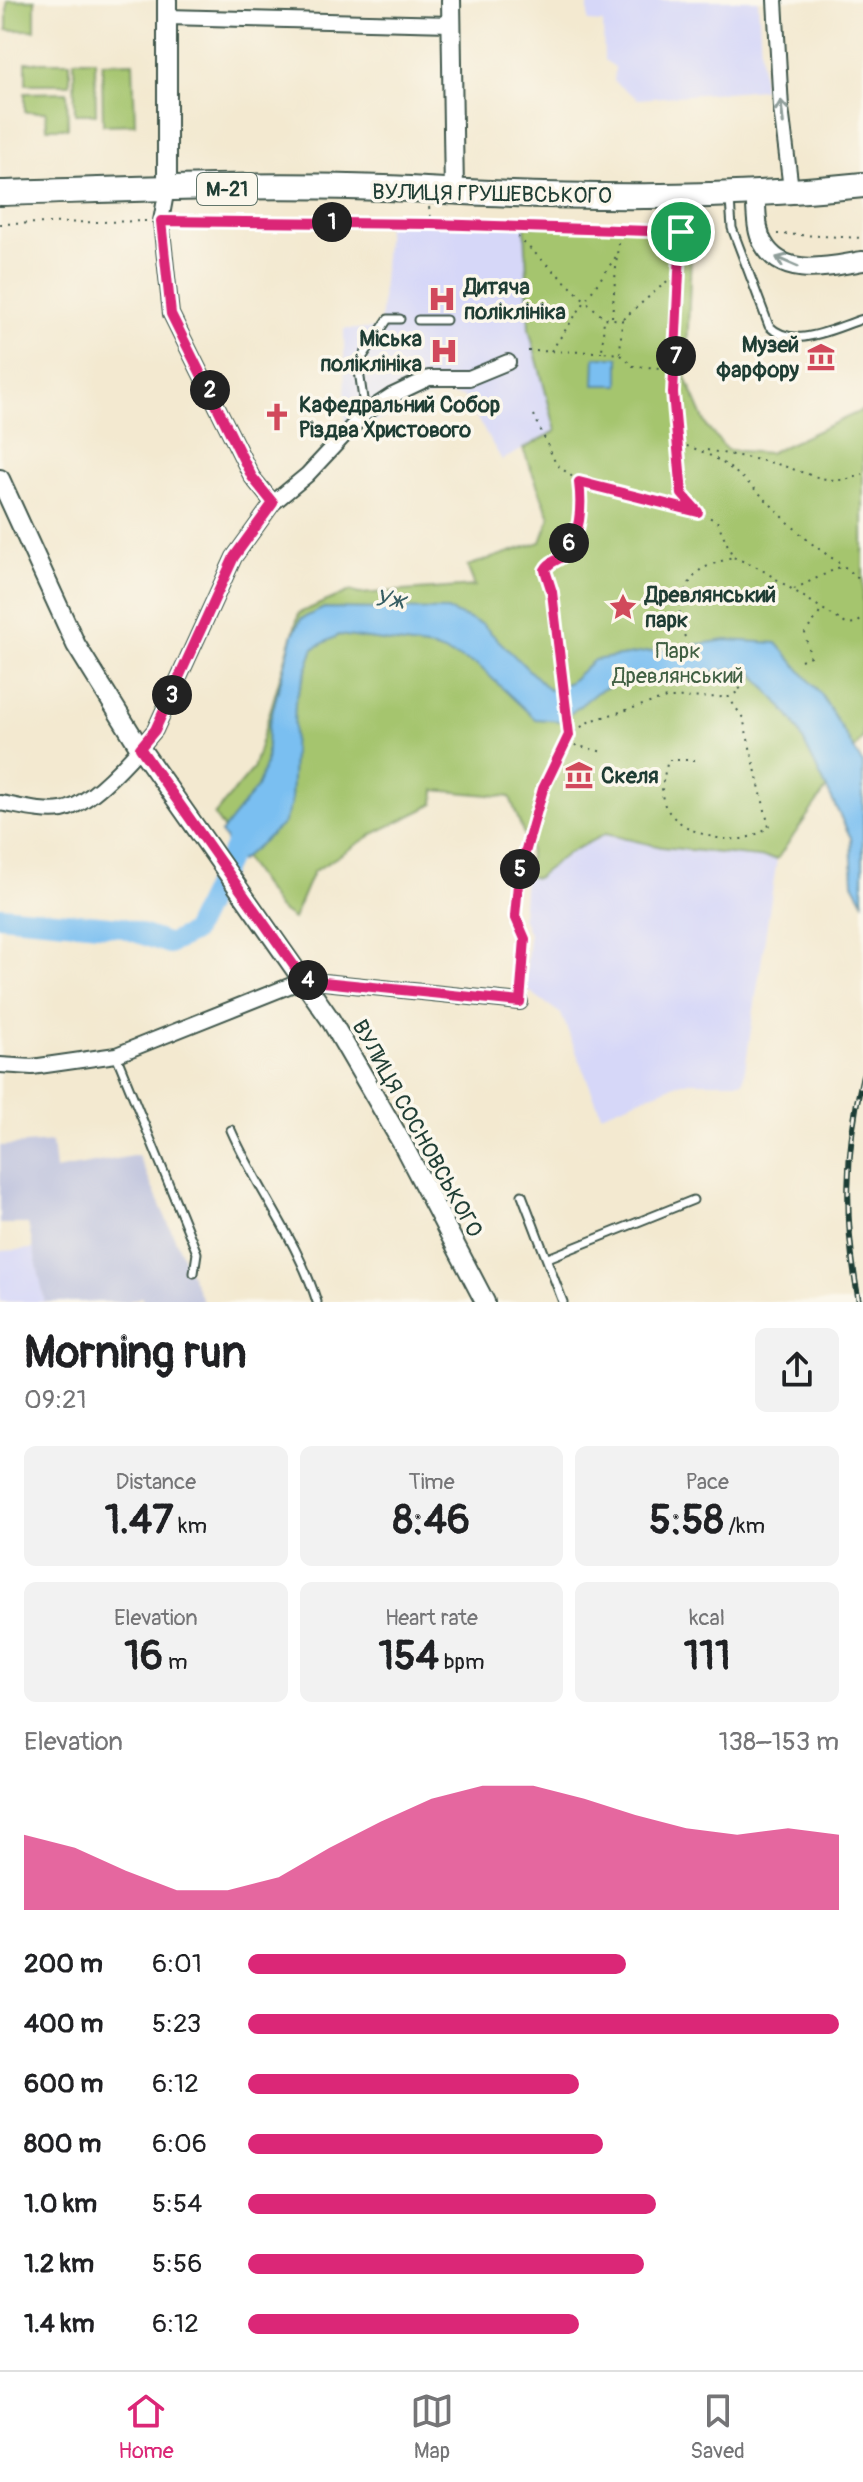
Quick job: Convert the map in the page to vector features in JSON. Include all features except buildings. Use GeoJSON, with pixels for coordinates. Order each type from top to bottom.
{"type":"FeatureCollection","features":[{"type":"Feature","properties":{"kind":"highway","name":"М-21"},"geometry":{"type":"LineString","coordinates":[[791,189],[863,185]]}},
{"type":"Feature","properties":{"kind":"highway","name":"ВУЛИЦЯ ГРУШЕВСЬКОГО"},"geometry":{"type":"LineString","coordinates":[[0,193],[167,188],[425,190],[507,196],[729,195],[791,189]]}},
{"type":"Feature","properties":{"kind":"street"},"geometry":{"type":"LineString","coordinates":[[451,0],[454,193]]}},
{"type":"Feature","properties":{"kind":"street"},"geometry":{"type":"LineString","coordinates":[[775,0],[781,108],[791,189]]}},
{"type":"Feature","properties":{"kind":"street"},"geometry":{"type":"LineString","coordinates":[[273,503],[252,477],[171,314],[161,221],[167,188],[167,8],[451,24]]}},
{"type":"Feature","properties":{"kind":"street"},"geometry":{"type":"LineString","coordinates":[[755,192],[763,243],[781,262],[810,268],[863,261]]}},
{"type":"Feature","properties":{"kind":"street"},"geometry":{"type":"LineString","coordinates":[[0,803],[44,809],[70,807],[96,790],[140,748],[155,730],[234,557],[273,503],[307,475],[365,413],[429,378],[469,378],[508,362]]}},
{"type":"Feature","properties":{"kind":"street"},"geometry":{"type":"LineString","coordinates":[[1,486],[76,645],[140,748]]}},
{"type":"Feature","properties":{"kind":"street","name":"ВУЛИЦЯ СОСНОВСЬКОГО"},"geometry":{"type":"LineString","coordinates":[[140,748],[304,980],[402,1143],[485,1302]]}},
{"type":"Feature","properties":{"kind":"street"},"geometry":{"type":"LineString","coordinates":[[0,1065],[32,1067],[116,1055],[304,980],[520,1002]]}},
{"type":"Feature","properties":{"kind":"lane"},"geometry":{"type":"LineString","coordinates":[[729,195],[732,228],[769,326],[777,333],[796,339],[863,319]]}},
{"type":"Feature","properties":{"kind":"lane"},"geometry":{"type":"LineString","coordinates":[[365,413],[358,364],[388,319],[400,319]]}},
{"type":"Feature","properties":{"kind":"lane"},"geometry":{"type":"LineString","coordinates":[[418,320],[446,320]]}},
{"type":"Feature","properties":{"kind":"lane"},"geometry":{"type":"LineString","coordinates":[[116,1055],[197,1253],[194,1273]]}},
{"type":"Feature","properties":{"kind":"lane"},"geometry":{"type":"LineString","coordinates":[[231,1130],[253,1179],[276,1209],[306,1268],[317,1302]]}},
{"type":"Feature","properties":{"kind":"lane"},"geometry":{"type":"LineString","coordinates":[[522,1195],[563,1302]]}},
{"type":"Feature","properties":{"kind":"lane"},"geometry":{"type":"LineString","coordinates":[[548,1258],[693,1200]]}},
{"type":"Feature","properties":{"kind":"path"},"geometry":{"type":"LineString","coordinates":[[425,190],[432,224]]}},
{"type":"Feature","properties":{"kind":"path"},"geometry":{"type":"LineString","coordinates":[[0,224],[161,221],[432,224],[689,232]]}},
{"type":"Feature","properties":{"kind":"path"},"geometry":{"type":"LineString","coordinates":[[506,226],[604,318],[622,320]]}},
{"type":"Feature","properties":{"kind":"path"},"geometry":{"type":"LineString","coordinates":[[612,319],[619,230]]}},
{"type":"Feature","properties":{"kind":"path"},"geometry":{"type":"LineString","coordinates":[[681,232],[673,393],[682,494],[698,512]]}},
{"type":"Feature","properties":{"kind":"path"},"geometry":{"type":"LineString","coordinates":[[771,233],[863,238]]}},
{"type":"Feature","properties":{"kind":"path"},"geometry":{"type":"LineString","coordinates":[[551,351],[617,255]]}},
{"type":"Feature","properties":{"kind":"path"},"geometry":{"type":"LineString","coordinates":[[620,354],[622,320],[680,270]]}},
{"type":"Feature","properties":{"kind":"path"},"geometry":{"type":"LineString","coordinates":[[602,352],[604,318]]}},
{"type":"Feature","properties":{"kind":"path"},"geometry":{"type":"LineString","coordinates":[[528,351],[620,354],[633,366],[676,369]]}},
{"type":"Feature","properties":{"kind":"path"},"geometry":{"type":"LineString","coordinates":[[534,415],[556,464],[579,482],[698,512],[717,521],[733,557],[794,589],[846,624],[857,623],[863,618]]}},
{"type":"Feature","properties":{"kind":"path"},"geometry":{"type":"LineString","coordinates":[[677,443],[776,464],[821,480],[853,479],[863,474]]}},
{"type":"Feature","properties":{"kind":"path"},"geometry":{"type":"LineString","coordinates":[[706,450],[765,496],[810,542],[843,565],[863,584]]}},
{"type":"Feature","properties":{"kind":"path"},"geometry":{"type":"LineString","coordinates":[[520,1002],[525,939],[515,916],[519,874],[543,789],[569,735],[552,592],[545,570],[565,555],[578,522],[582,508],[579,482]]}},
{"type":"Feature","properties":{"kind":"path"},"geometry":{"type":"LineString","coordinates":[[685,637],[679,622],[683,595],[697,573],[733,557]]}},
{"type":"Feature","properties":{"kind":"path"},"geometry":{"type":"LineString","coordinates":[[794,589],[843,565]]}},
{"type":"Feature","properties":{"kind":"path"},"geometry":{"type":"LineString","coordinates":[[801,660],[810,656],[805,633],[822,610]]}},
{"type":"Feature","properties":{"kind":"path"},"geometry":{"type":"LineString","coordinates":[[569,735],[590,721],[666,698],[729,697],[741,690],[715,680]]}},
{"type":"Feature","properties":{"kind":"path"},"geometry":{"type":"LineString","coordinates":[[695,760],[668,760],[662,792],[665,807],[678,821],[697,831],[728,840],[748,838],[769,827],[743,718],[729,697]]}},
{"type":"Feature","properties":{"kind":"path"},"geometry":{"type":"LineString","coordinates":[[566,742],[603,752]]}},
{"type":"Feature","properties":{"kind":"shaded area"},"geometry":{"type":"Polygon","coordinates":[[[588,0],[758,0],[763,89],[638,99],[614,82],[615,67],[604,60],[603,23],[588,22],[588,0]]]}},
{"type":"Feature","properties":{"kind":"shaded area"},"geometry":{"type":"Polygon","coordinates":[[[387,221],[525,225],[529,329],[556,432],[502,460],[464,397],[442,394],[411,402],[406,410],[357,429],[345,422],[344,329],[380,329],[387,221]]]}},
{"type":"Feature","properties":{"kind":"shaded area"},"geometry":{"type":"Polygon","coordinates":[[[605,834],[662,847],[777,859],[743,1082],[682,1082],[601,1114],[561,1014],[525,988],[529,934],[522,917],[525,876],[536,878],[568,853],[605,834]]]}},
{"type":"Feature","properties":{"kind":"shaded area"},"geometry":{"type":"Polygon","coordinates":[[[52,1142],[55,1170],[138,1155],[203,1302],[145,1302],[142,1297],[127,1302],[45,1302],[28,1224],[0,1224],[0,1146],[52,1142]]]}},
{"type":"Feature","properties":{"kind":"shaded area"},"geometry":{"type":"Polygon","coordinates":[[[34,1249],[45,1302],[0,1302],[0,1251],[34,1249]]]}},
{"type":"Feature","properties":{"kind":"green space"},"geometry":{"type":"Polygon","coordinates":[[[7,0],[35,0],[35,30],[7,30],[7,0]]]}},
{"type":"Feature","properties":{"kind":"green space"},"geometry":{"type":"Polygon","coordinates":[[[74,60],[95,60],[96,114],[75,114],[74,60]]]}},
{"type":"Feature","properties":{"kind":"green space"},"geometry":{"type":"Polygon","coordinates":[[[26,62],[70,62],[70,84],[26,84],[26,62]]]}},
{"type":"Feature","properties":{"kind":"green space"},"geometry":{"type":"Polygon","coordinates":[[[133,62],[135,124],[103,125],[102,63],[133,62]]]}},
{"type":"Feature","properties":{"kind":"green space"},"geometry":{"type":"Polygon","coordinates":[[[67,92],[68,128],[47,128],[46,112],[25,112],[25,93],[67,92]]]}},
{"type":"Feature","properties":{"kind":"green space","name":"Парк Древлянський"},"geometry":{"type":"Polygon","coordinates":[[[525,225],[692,228],[686,378],[707,427],[727,450],[769,453],[863,410],[863,737],[777,859],[662,847],[605,834],[568,853],[536,878],[525,876],[530,851],[510,797],[435,790],[434,804],[375,833],[313,872],[293,919],[279,909],[214,815],[253,769],[299,613],[350,591],[359,594],[475,586],[467,566],[541,542],[550,517],[523,449],[556,431],[529,329],[525,225]]]}},
{"type":"Feature","properties":{"kind":"water"},"geometry":{"type":"Polygon","coordinates":[[[595,357],[619,357],[619,385],[594,385],[595,357]]]}},
{"type":"Feature","properties":{"kind":"water","name":"Уж"},"geometry":{"type":"Polygon","coordinates":[[[324,608],[447,610],[482,624],[549,690],[570,682],[594,660],[726,640],[777,643],[821,694],[863,764],[863,901],[853,883],[851,838],[794,722],[749,668],[624,680],[597,692],[561,721],[535,719],[478,665],[433,648],[339,635],[314,648],[295,702],[291,804],[283,824],[240,861],[221,833],[257,787],[266,763],[268,728],[293,634],[301,619],[324,608]]]}},
{"type":"Feature","properties":{"kind":"waterway","name":"Уж"},"geometry":{"type":"LineString","coordinates":[[0,916],[121,927],[169,944],[192,933],[236,843],[249,829]]}},
{"type":"Feature","properties":{"kind":"railway"},"geometry":{"type":"LineString","coordinates":[[859,1302],[848,1188],[852,1132],[863,1075]]}},
{"type":"Feature","properties":{"kind":"place","name":"Дитяча поліклініка"},"geometry":{"type":"Point","coordinates":[442,299]}},
{"type":"Feature","properties":{"kind":"place","name":"Міська поліклініка"},"geometry":{"type":"Point","coordinates":[444,351]}},
{"type":"Feature","properties":{"kind":"place","name":"Музей фарфору"},"geometry":{"type":"Point","coordinates":[821,357]}},
{"type":"Feature","properties":{"kind":"place","name":"Кафедральний Собор Різдва Христового"},"geometry":{"type":"Point","coordinates":[277,417]}},
{"type":"Feature","properties":{"kind":"place","name":"Древлянський парк"},"geometry":{"type":"Point","coordinates":[623,607]}},
{"type":"Feature","properties":{"kind":"place","name":"Скеля"},"geometry":{"type":"Point","coordinates":[579,775]}},
{"type":"Feature","properties":{"kind":"route"},"geometry":{"type":"LineString","coordinates":[[161,221],[432,224],[681,232],[673,393],[682,494],[698,512],[579,482],[582,508],[578,522],[565,555],[547,565],[545,570],[552,592],[569,735],[543,789],[524,845],[515,905],[515,916],[525,939],[520,1002],[304,980],[140,748],[155,730],[234,557],[273,503],[252,477],[171,314],[165,281],[161,221]]}}]}
